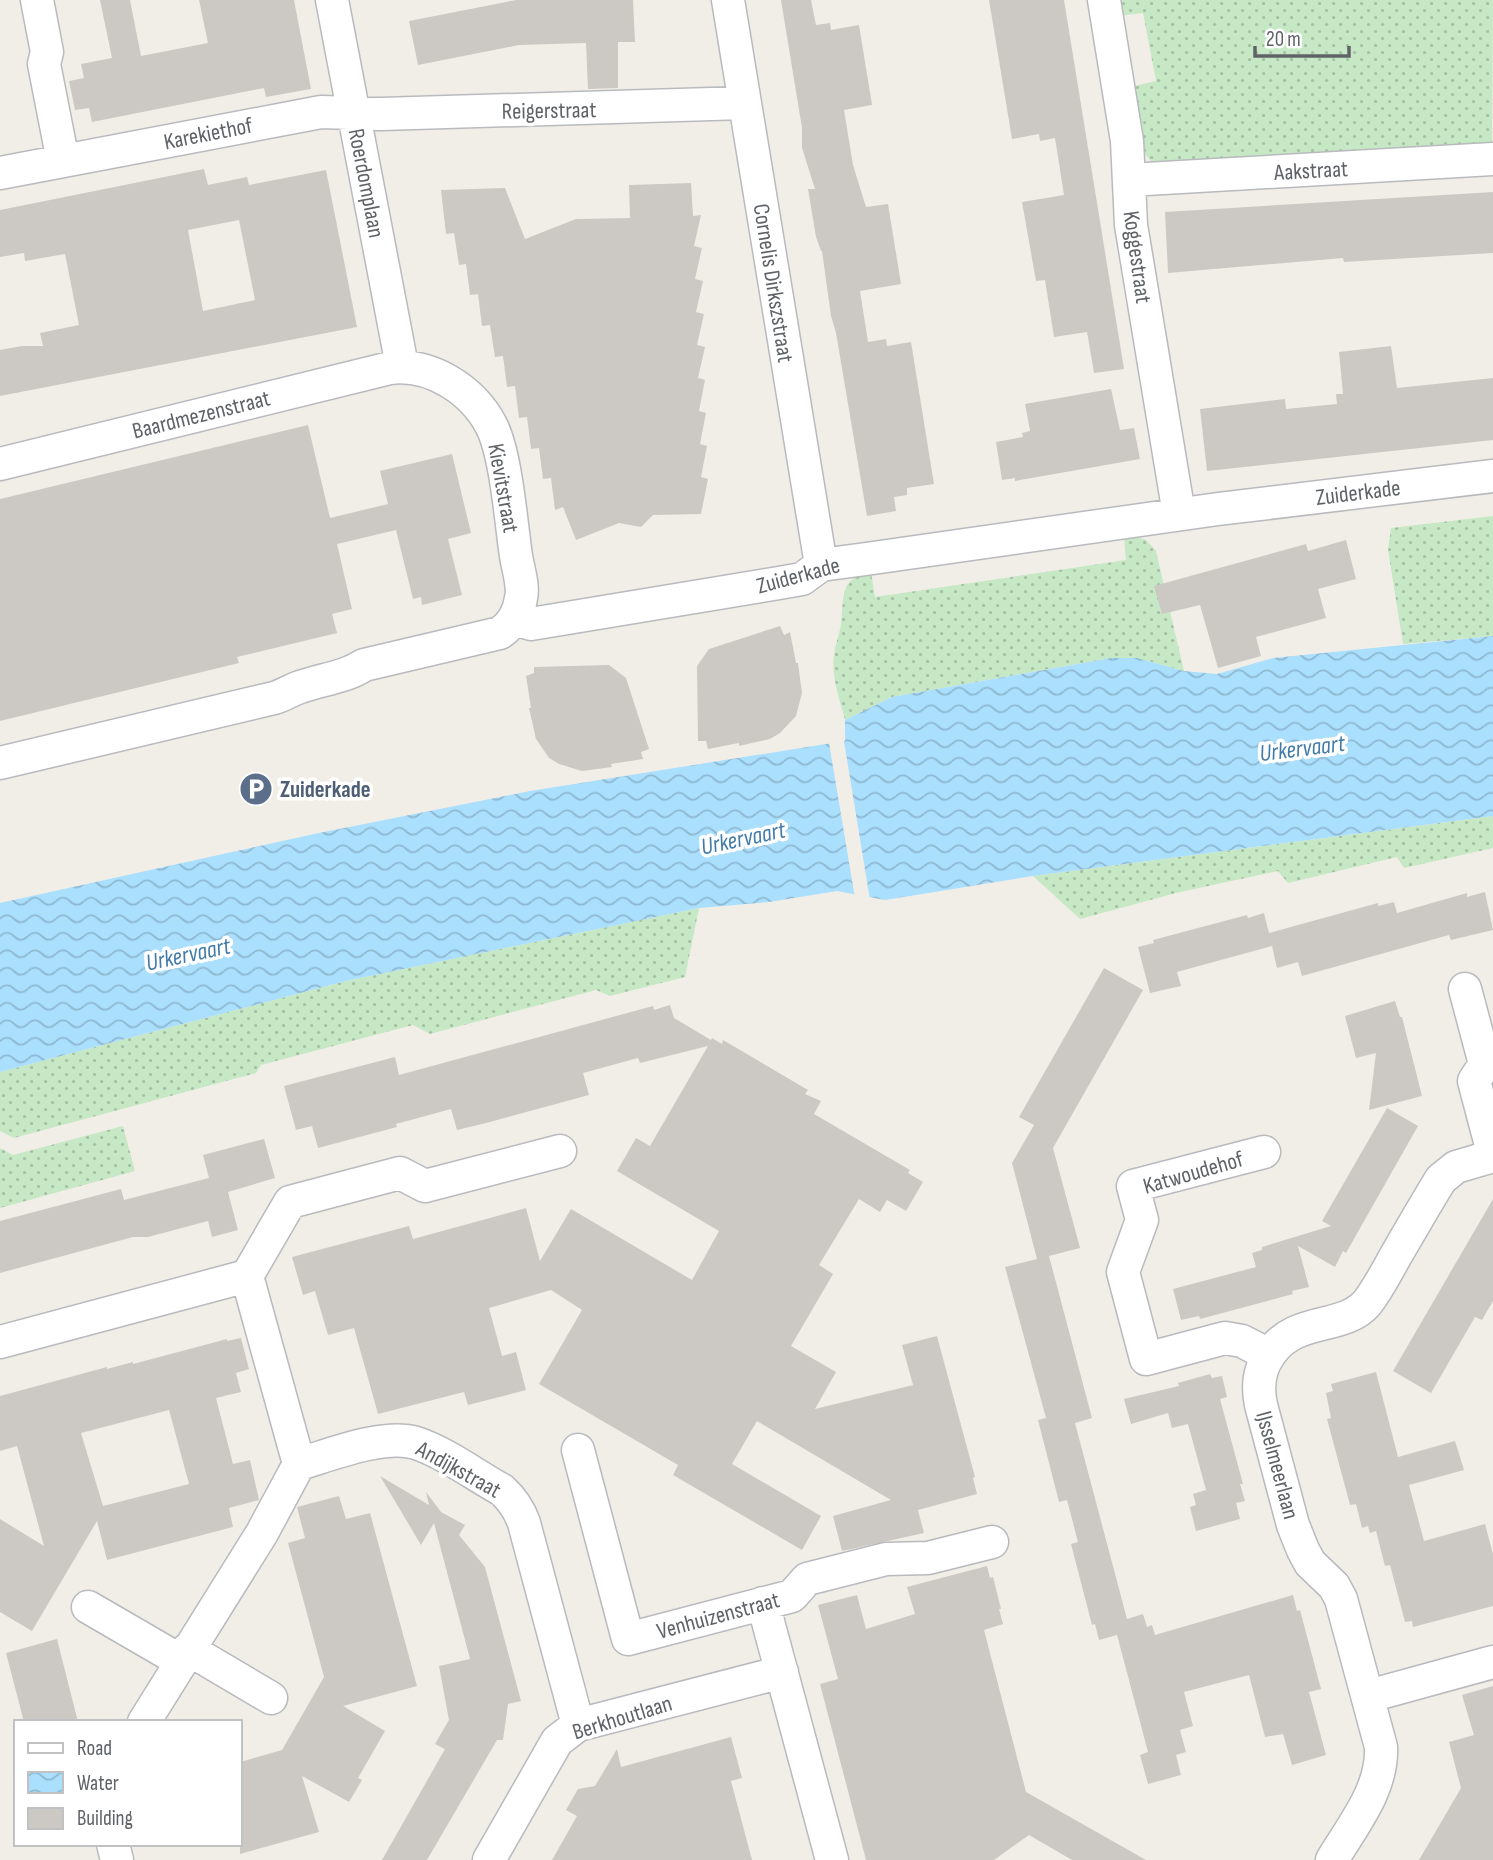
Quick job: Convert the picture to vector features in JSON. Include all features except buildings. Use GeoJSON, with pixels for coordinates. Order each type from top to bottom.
{"type":"FeatureCollection","features":[{"type":"Feature","properties":{"kind":"street"},"geometry":{"type":"LineString","coordinates":[[37,0],[47,52],[44,64],[63,161]]}},
{"type":"Feature","properties":{"kind":"street","name":"Roerdomplaan"},"geometry":{"type":"LineString","coordinates":[[332,0],[402,366]]}},
{"type":"Feature","properties":{"kind":"street","name":"Cornelis Dirkszstraat"},"geometry":{"type":"LineString","coordinates":[[727,0],[821,565]]}},
{"type":"Feature","properties":{"kind":"street","name":"Koggestraat"},"geometry":{"type":"LineString","coordinates":[[1104,0],[1127,141],[1130,216],[1179,514]]}},
{"type":"Feature","properties":{"kind":"street","name":"Reigerstraat"},"geometry":{"type":"LineString","coordinates":[[353,113],[694,107],[744,103]]}},
{"type":"Feature","properties":{"kind":"street","name":"Karekiethof"},"geometry":{"type":"LineString","coordinates":[[0,173],[321,112],[353,113]]}},
{"type":"Feature","properties":{"kind":"street","name":"Aakstraat"},"geometry":{"type":"LineString","coordinates":[[1129,180],[1493,159]]}},
{"type":"Feature","properties":{"kind":"street","name":"Baardmezenstraat"},"geometry":{"type":"LineString","coordinates":[[0,464],[402,366]]}},
{"type":"Feature","properties":{"kind":"street","name":"Kievitstraat"},"geometry":{"type":"LineString","coordinates":[[402,366],[422,369],[453,384],[476,403],[492,427],[501,456],[522,597],[514,619]]}},
{"type":"Feature","properties":{"kind":"street","name":"Zuiderkade"},"geometry":{"type":"LineString","coordinates":[[514,619],[531,624],[802,579],[821,565],[1179,514],[1493,476]]}},
{"type":"Feature","properties":{"kind":"street"},"geometry":{"type":"LineString","coordinates":[[0,763],[286,695],[297,688],[350,674],[364,665],[500,633],[512,625],[514,619]]}},
{"type":"Feature","properties":{"kind":"street"},"geometry":{"type":"LineString","coordinates":[[1269,1355],[1276,1345],[1292,1332],[1345,1316],[1364,1306],[1441,1179],[1456,1167],[1493,1154],[1474,1081],[1485,1063],[1465,989]]}},
{"type":"Feature","properties":{"kind":"street"},"geometry":{"type":"LineString","coordinates":[[0,1342],[247,1276],[290,1202],[401,1173],[425,1186],[560,1151]]}},
{"type":"Feature","properties":{"kind":"street","name":"Katwoudehof"},"geometry":{"type":"LineString","coordinates":[[1264,1153],[1133,1186],[1142,1220],[1123,1272],[1146,1359],[1225,1338],[1242,1341],[1269,1355]]}},
{"type":"Feature","properties":{"kind":"street"},"geometry":{"type":"LineString","coordinates":[[145,1720],[262,1533],[299,1464],[247,1276]]}},
{"type":"Feature","properties":{"kind":"street","name":"IJsselmeerlaan"},"geometry":{"type":"LineString","coordinates":[[1269,1355],[1260,1375],[1260,1398],[1293,1525],[1310,1563],[1324,1575],[1339,1595],[1381,1747],[1382,1761],[1374,1788],[1332,1860]]}},
{"type":"Feature","properties":{"kind":"street","name":"Andijkstraat"},"geometry":{"type":"LineString","coordinates":[[299,1464],[379,1443],[403,1440],[428,1448],[502,1490],[520,1513],[524,1523],[579,1725]]}},
{"type":"Feature","properties":{"kind":"street","name":"Venhuizenstraat"},"geometry":{"type":"LineString","coordinates":[[579,1450],[628,1639],[792,1596],[807,1579],[886,1559],[928,1558],[992,1542]]}},
{"type":"Feature","properties":{"kind":"street"},"geometry":{"type":"LineString","coordinates":[[764,1603],[832,1860]]}},
{"type":"Feature","properties":{"kind":"street"},"geometry":{"type":"LineString","coordinates":[[88,1607],[271,1698]]}},
{"type":"Feature","properties":{"kind":"street"},"geometry":{"type":"LineString","coordinates":[[1369,1696],[1493,1662]]}},
{"type":"Feature","properties":{"kind":"street","name":"Berkhoutlaan"},"geometry":{"type":"LineString","coordinates":[[489,1860],[556,1741],[579,1725],[782,1672]]}},
{"type":"Feature","properties":{"kind":"green space"},"geometry":{"type":"Polygon","coordinates":[[[1116,0],[1493,0],[1492,147],[1153,164],[1144,153],[1130,87],[1156,81],[1143,13],[1118,16],[1116,0]]]}},
{"type":"Feature","properties":{"kind":"green space"},"geometry":{"type":"Polygon","coordinates":[[[1493,516],[1493,636],[1403,644],[1388,550],[1391,528],[1493,516]]]}},
{"type":"Feature","properties":{"kind":"green space"},"geometry":{"type":"Polygon","coordinates":[[[1132,535],[1146,540],[1156,551],[1184,671],[1137,658],[1111,658],[892,697],[845,720],[836,688],[833,663],[843,597],[853,579],[871,573],[875,597],[1126,560],[1124,537],[1132,535]]]}},
{"type":"Feature","properties":{"kind":"green space"},"geometry":{"type":"Polygon","coordinates":[[[1493,816],[1493,848],[1404,868],[1397,857],[1288,883],[1278,871],[1176,893],[1080,919],[1033,876],[1493,816]]]}},
{"type":"Feature","properties":{"kind":"green space"},"geometry":{"type":"Polygon","coordinates":[[[699,908],[685,977],[610,996],[596,990],[430,1034],[413,1025],[261,1065],[256,1073],[14,1138],[0,1131],[0,1072],[346,981],[699,908]]]}},
{"type":"Feature","properties":{"kind":"green space"},"geometry":{"type":"Polygon","coordinates":[[[123,1126],[135,1171],[0,1208],[0,1148],[13,1155],[123,1126]]]}},
{"type":"Feature","properties":{"kind":"water","name":"Urkervaart"},"geometry":{"type":"Polygon","coordinates":[[[1493,636],[1493,816],[1033,876],[885,900],[837,891],[769,902],[699,908],[346,981],[0,1072],[0,903],[314,834],[530,791],[845,741],[845,720],[892,697],[1111,658],[1137,658],[1184,671],[1217,674],[1273,658],[1493,636]]]}},
{"type":"Feature","properties":{"kind":"pier"},"geometry":{"type":"Polygon","coordinates":[[[842,723],[870,900],[855,898],[829,743],[829,740],[842,738],[842,723]]]}},
{"type":"Feature","properties":{"kind":"place","name":"Zuiderkade"},"geometry":{"type":"Point","coordinates":[256,789]}}]}
